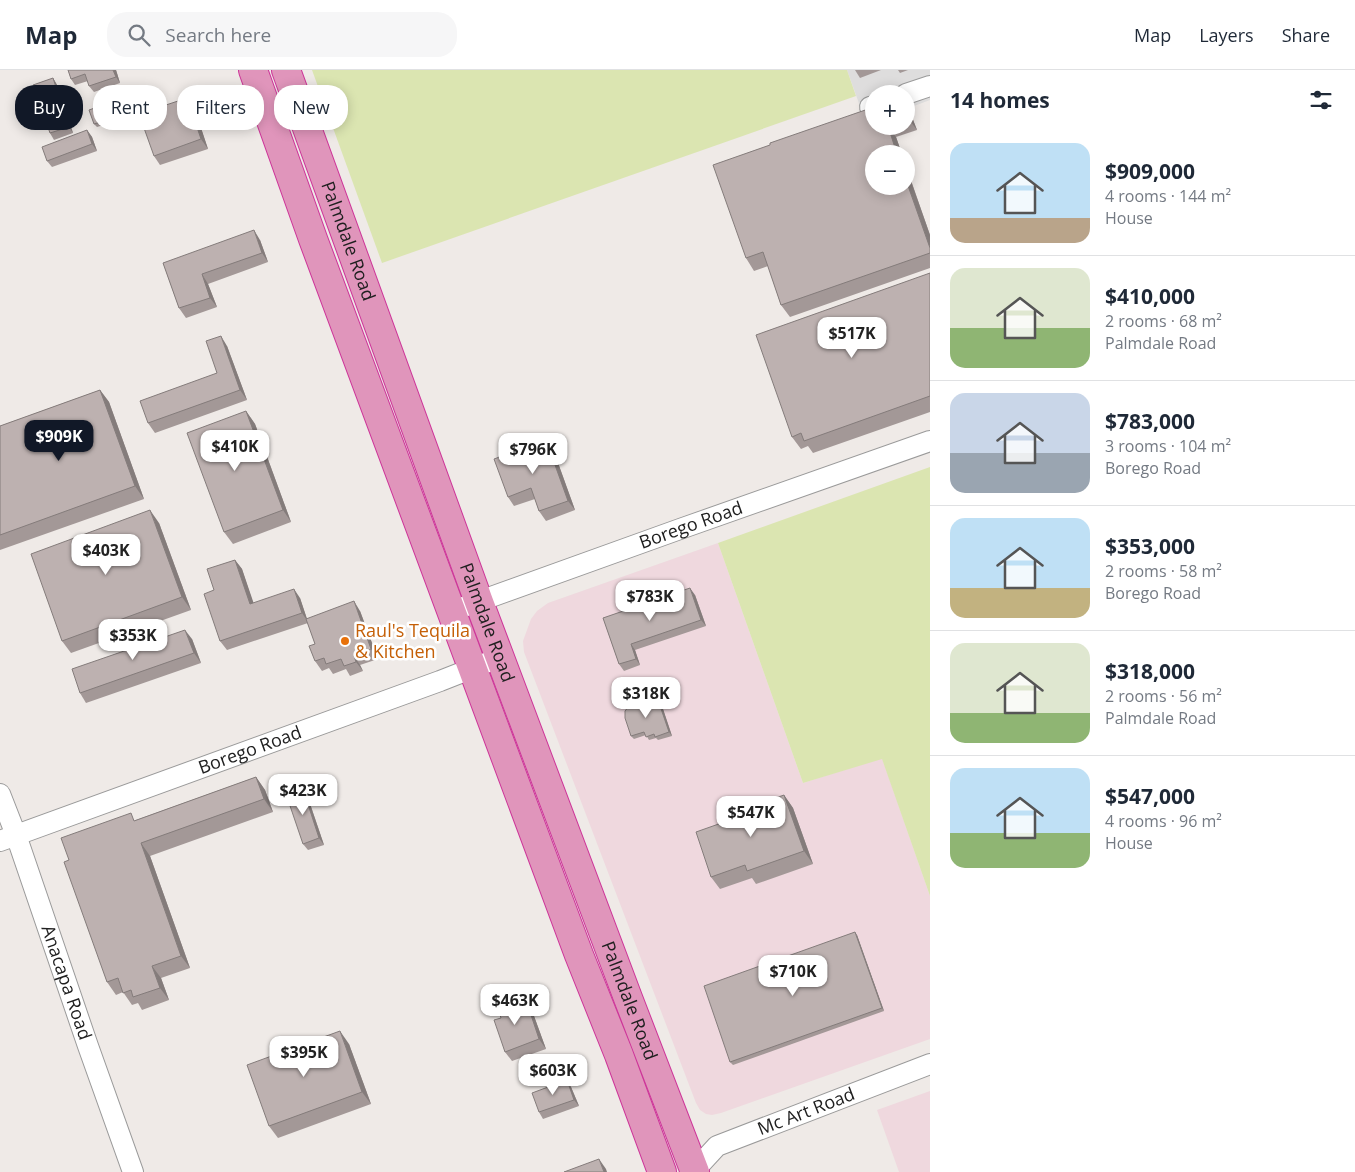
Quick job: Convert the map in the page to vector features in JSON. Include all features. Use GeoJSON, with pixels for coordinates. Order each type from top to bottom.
{"type":"FeatureCollection","features":[{"type":"Feature","properties":{"kind":"highway","name":"Palmdale Road"},"geometry":{"type":"LineString","coordinates":[[253,70],[313,239],[662,1172]]}},
{"type":"Feature","properties":{"kind":"highway","name":"Palmdale Road"},"geometry":{"type":"LineString","coordinates":[[286,70],[479,602],[694,1172]]}},
{"type":"Feature","properties":{"kind":"street"},"geometry":{"type":"LineString","coordinates":[[915,91],[930,86]]}},
{"type":"Feature","properties":{"kind":"street","name":"Borego Road"},"geometry":{"type":"LineString","coordinates":[[452,611],[930,441]]}},
{"type":"Feature","properties":{"kind":"street","name":"Borego Road"},"geometry":{"type":"LineString","coordinates":[[8,838],[501,657]]}},
{"type":"Feature","properties":{"kind":"street","name":"Anacapa Road"},"geometry":{"type":"LineString","coordinates":[[0,794],[8,838],[133,1172]]}},
{"type":"Feature","properties":{"kind":"street","name":"Mc Art Road"},"geometry":{"type":"LineString","coordinates":[[694,1172],[716,1146],[930,1064]]}},
{"type":"Feature","properties":{"kind":"shaded area"},"geometry":{"type":"Polygon","coordinates":[[[847,70],[930,70],[930,100],[915,106],[915,85],[865,85],[865,120],[847,70]]]}},
{"type":"Feature","properties":{"kind":"shaded area"},"geometry":{"type":"Polygon","coordinates":[[[718,543],[803,783],[882,758],[930,896],[930,1039],[712,1115],[700,1110],[696,1103],[524,652],[523,641],[531,619],[537,611],[548,603],[718,543]]]}},
{"type":"Feature","properties":{"kind":"shaded area"},"geometry":{"type":"Polygon","coordinates":[[[930,1091],[930,1172],[899,1172],[877,1110],[930,1091]]]}},
{"type":"Feature","properties":{"kind":"green space"},"geometry":{"type":"Polygon","coordinates":[[[312,70],[847,70],[856,96],[382,263],[334,130],[348,130],[348,85],[317,85],[312,70]]]}},
{"type":"Feature","properties":{"kind":"green space"},"geometry":{"type":"Polygon","coordinates":[[[930,467],[930,896],[882,759],[803,783],[718,543],[930,467]]]}},
{"type":"Feature","properties":{"kind":"building"},"geometry":{"type":"Polygon","coordinates":[[[68,70],[113,70],[116,77],[89,86],[85,74],[71,79],[68,70]]]}},
{"type":"Feature","properties":{"kind":"building"},"geometry":{"type":"Polygon","coordinates":[[[53,78],[55,85],[33,85],[53,78]]]}},
{"type":"Feature","properties":{"kind":"building"},"geometry":{"type":"Polygon","coordinates":[[[177,101],[177,130],[198,130],[201,139],[154,156],[145,130],[167,130],[167,105],[177,101]]]}},
{"type":"Feature","properties":{"kind":"building"},"geometry":{"type":"Polygon","coordinates":[[[93,109],[93,121],[89,110],[93,109]]]}},
{"type":"Feature","properties":{"kind":"building"},"geometry":{"type":"Polygon","coordinates":[[[865,110],[865,135],[891,135],[894,145],[865,145],[865,195],[911,195],[930,248],[930,253],[781,305],[763,252],[746,258],[713,165],[770,145],[770,143],[865,110]]]}},
{"type":"Feature","properties":{"kind":"building"},"geometry":{"type":"Polygon","coordinates":[[[49,130],[60,130],[50,133],[49,130]]]}},
{"type":"Feature","properties":{"kind":"building"},"geometry":{"type":"Polygon","coordinates":[[[87,130],[92,144],[47,161],[42,147],[87,130]]]}},
{"type":"Feature","properties":{"kind":"building"},"geometry":{"type":"Polygon","coordinates":[[[254,230],[262,253],[202,274],[210,298],[179,308],[163,263],[254,230]]]}},
{"type":"Feature","properties":{"kind":"building"},"geometry":{"type":"Polygon","coordinates":[[[930,273],[930,396],[804,441],[801,433],[792,437],[756,335],[930,273]]]}},
{"type":"Feature","properties":{"kind":"building"},"geometry":{"type":"Polygon","coordinates":[[[221,336],[240,390],[148,423],[140,401],[217,373],[206,341],[221,336]]]}},
{"type":"Feature","properties":{"kind":"building"},"geometry":{"type":"Polygon","coordinates":[[[100,390],[135,486],[0,535],[0,426],[100,390]]]}},
{"type":"Feature","properties":{"kind":"building"},"geometry":{"type":"Polygon","coordinates":[[[246,411],[283,510],[224,532],[187,433],[246,411]]]}},
{"type":"Feature","properties":{"kind":"building"},"geometry":{"type":"Polygon","coordinates":[[[546,440],[568,501],[539,511],[531,488],[508,497],[494,459],[546,440]]]}},
{"type":"Feature","properties":{"kind":"building"},"geometry":{"type":"Polygon","coordinates":[[[150,510],[182,597],[62,641],[31,554],[150,510]]]}},
{"type":"Feature","properties":{"kind":"building"},"geometry":{"type":"Polygon","coordinates":[[[235,560],[250,604],[294,589],[302,613],[220,641],[204,594],[214,590],[207,569],[235,560]]]}},
{"type":"Feature","properties":{"kind":"building"},"geometry":{"type":"Polygon","coordinates":[[[690,588],[701,620],[631,644],[636,659],[619,664],[603,618],[690,588]]]}},
{"type":"Feature","properties":{"kind":"building","name":"Raul's Tequila & Kitchen"},"geometry":{"type":"Polygon","coordinates":[[[354,601],[371,649],[354,656],[356,662],[344,666],[341,659],[326,664],[324,658],[315,661],[309,646],[315,644],[306,619],[354,601]]]}},
{"type":"Feature","properties":{"kind":"building"},"geometry":{"type":"Polygon","coordinates":[[[185,630],[194,653],[80,693],[72,669],[185,630]]]}},
{"type":"Feature","properties":{"kind":"building"},"geometry":{"type":"Polygon","coordinates":[[[657,697],[669,732],[655,737],[654,734],[646,737],[644,732],[631,736],[625,718],[625,711],[629,706],[657,697]]]}},
{"type":"Feature","properties":{"kind":"building"},"geometry":{"type":"Polygon","coordinates":[[[256,777],[264,799],[141,843],[181,956],[152,966],[160,988],[133,997],[131,990],[123,993],[118,978],[107,982],[64,862],[69,860],[61,838],[131,813],[134,821],[256,777]]]}},
{"type":"Feature","properties":{"kind":"building"},"geometry":{"type":"Polygon","coordinates":[[[303,789],[319,838],[303,844],[286,794],[303,789]]]}},
{"type":"Feature","properties":{"kind":"building"},"geometry":{"type":"Polygon","coordinates":[[[784,795],[804,851],[747,871],[745,865],[711,877],[696,832],[730,820],[728,815],[784,795]]]}},
{"type":"Feature","properties":{"kind":"building"},"geometry":{"type":"Polygon","coordinates":[[[855,932],[882,1008],[730,1062],[704,986],[855,932]]]}},
{"type":"Feature","properties":{"kind":"building"},"geometry":{"type":"Polygon","coordinates":[[[515,1000],[518,1010],[528,1006],[539,1039],[505,1052],[494,1020],[501,1018],[497,1006],[515,1000]]]}},
{"type":"Feature","properties":{"kind":"building"},"geometry":{"type":"Polygon","coordinates":[[[340,1031],[362,1092],[269,1126],[247,1065],[340,1031]]]}},
{"type":"Feature","properties":{"kind":"building"},"geometry":{"type":"Polygon","coordinates":[[[567,1080],[574,1100],[539,1112],[532,1093],[567,1080]]]}},
{"type":"Feature","properties":{"kind":"building"},"geometry":{"type":"Polygon","coordinates":[[[599,1159],[604,1172],[564,1172],[599,1159]]]}},
{"type":"Feature","properties":{"kind":"place","name":"Raul's Tequila & Kitchen"},"geometry":{"type":"Point","coordinates":[345,641]}}]}
